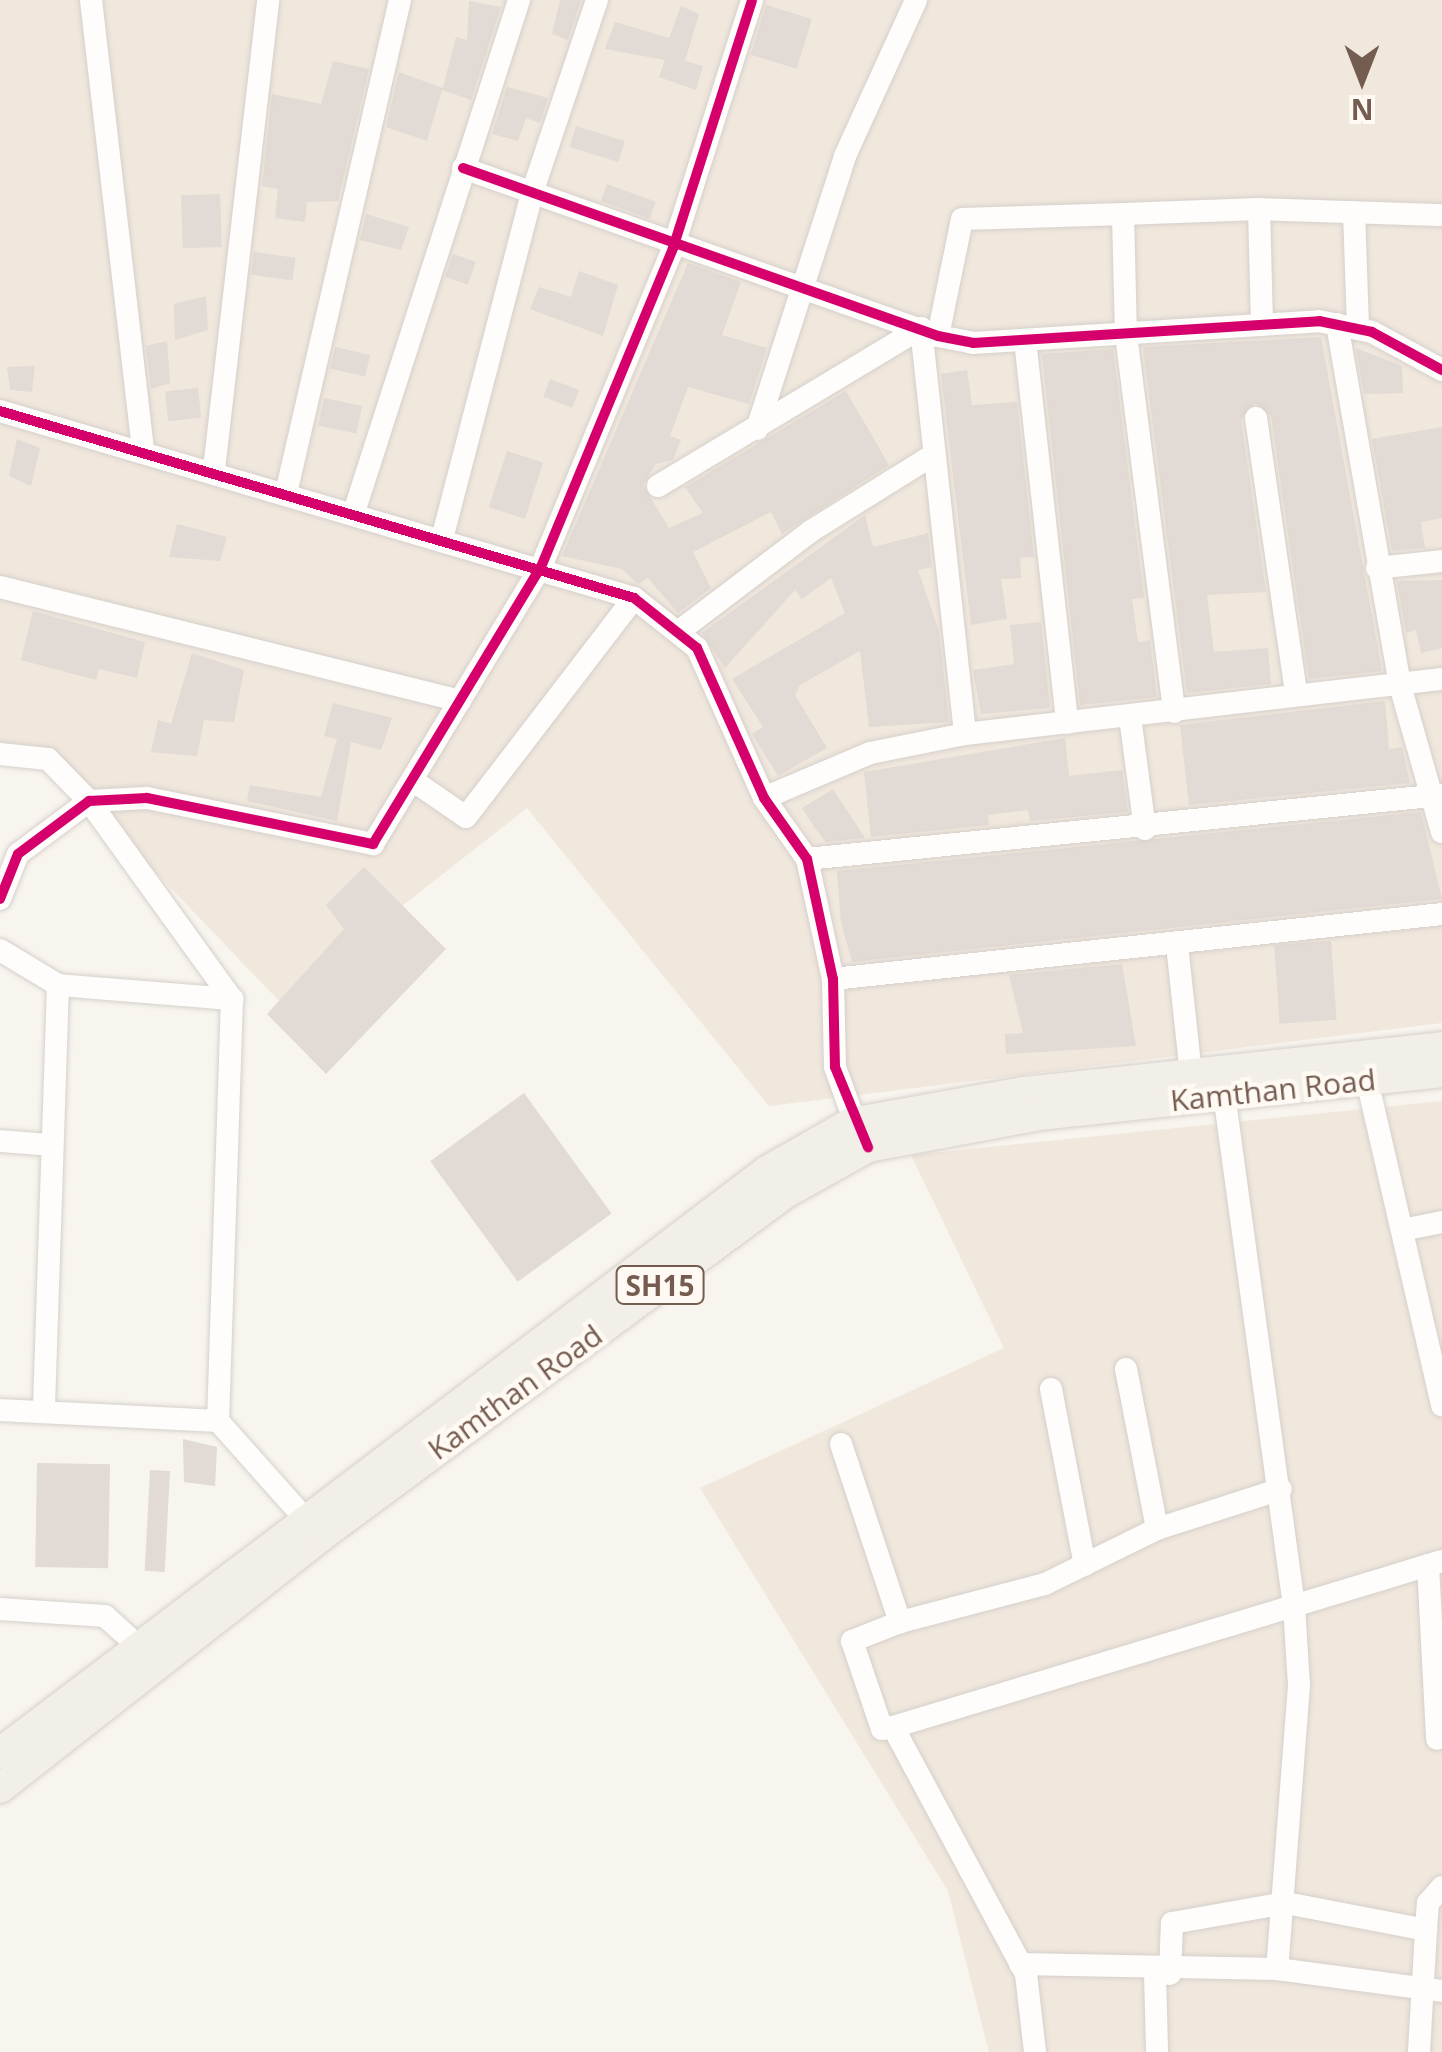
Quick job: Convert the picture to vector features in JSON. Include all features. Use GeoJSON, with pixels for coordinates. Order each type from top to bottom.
{"type":"FeatureCollection","features":[{"type":"Feature","properties":{"kind":"main road","name":"Kamthan Road"},"geometry":{"type":"LineString","coordinates":[[0,1788],[148,1655],[312,1527],[623,1296],[784,1194],[860,1135],[1442,1047]]}},
{"type":"Feature","properties":{"kind":"main road","name":"Kamthan Road"},"geometry":{"type":"LineString","coordinates":[[1212,1080],[1367,1080],[1442,1072]]}},
{"type":"Feature","properties":{"kind":"main road","name":"Kamthan Road"},"geometry":{"type":"LineString","coordinates":[[0,1752],[148,1655]]}},
{"type":"Feature","properties":{"kind":"street"},"geometry":{"type":"LineString","coordinates":[[91,0],[143,452]]}},
{"type":"Feature","properties":{"kind":"street"},"geometry":{"type":"LineString","coordinates":[[214,469],[268,0]]}},
{"type":"Feature","properties":{"kind":"street"},"geometry":{"type":"LineString","coordinates":[[287,489],[400,0]]}},
{"type":"Feature","properties":{"kind":"street"},"geometry":{"type":"LineString","coordinates":[[355,508],[520,0]]}},
{"type":"Feature","properties":{"kind":"street"},"geometry":{"type":"LineString","coordinates":[[443,535],[532,193],[597,0]]}},
{"type":"Feature","properties":{"kind":"street"},"geometry":{"type":"LineString","coordinates":[[0,899],[18,854],[89,801],[147,798],[374,844],[542,567],[673,248],[752,0]]}},
{"type":"Feature","properties":{"kind":"street"},"geometry":{"type":"LineString","coordinates":[[757,429],[845,156],[916,0]]}},
{"type":"Feature","properties":{"kind":"street"},"geometry":{"type":"LineString","coordinates":[[464,168],[673,248],[929,332],[1026,340],[1262,325],[1348,327],[1442,370]]}},
{"type":"Feature","properties":{"kind":"street"},"geometry":{"type":"LineString","coordinates":[[1259,210],[1262,325]]}},
{"type":"Feature","properties":{"kind":"street"},"geometry":{"type":"LineString","coordinates":[[965,734],[930,457],[929,332],[962,220],[1259,210],[1442,215]]}},
{"type":"Feature","properties":{"kind":"street"},"geometry":{"type":"LineString","coordinates":[[1354,212],[1348,327],[1377,568],[1400,686],[1439,795],[1442,832]]}},
{"type":"Feature","properties":{"kind":"street"},"geometry":{"type":"LineString","coordinates":[[1123,214],[1126,335],[1174,712]]}},
{"type":"Feature","properties":{"kind":"street"},"geometry":{"type":"LineString","coordinates":[[658,486],[929,332]]}},
{"type":"Feature","properties":{"kind":"street"},"geometry":{"type":"LineString","coordinates":[[1026,340],[1067,723]]}},
{"type":"Feature","properties":{"kind":"street"},"geometry":{"type":"LineString","coordinates":[[0,411],[355,508],[542,567],[634,598],[678,632],[697,648],[764,798],[807,859],[833,979],[835,1067],[860,1135]]}},
{"type":"Feature","properties":{"kind":"street"},"geometry":{"type":"LineString","coordinates":[[1256,418],[1296,693]]}},
{"type":"Feature","properties":{"kind":"street"},"geometry":{"type":"LineString","coordinates":[[678,632],[811,531],[930,457]]}},
{"type":"Feature","properties":{"kind":"street"},"geometry":{"type":"LineString","coordinates":[[1377,568],[1442,561]]}},
{"type":"Feature","properties":{"kind":"street"},"geometry":{"type":"LineString","coordinates":[[0,587],[460,701]]}},
{"type":"Feature","properties":{"kind":"street"},"geometry":{"type":"LineString","coordinates":[[412,780],[466,817],[634,598]]}},
{"type":"Feature","properties":{"kind":"street"},"geometry":{"type":"LineString","coordinates":[[764,798],[870,753],[965,734],[1130,718],[1296,693],[1442,679]]}},
{"type":"Feature","properties":{"kind":"street"},"geometry":{"type":"LineString","coordinates":[[1130,718],[1145,829]]}},
{"type":"Feature","properties":{"kind":"street"},"geometry":{"type":"LineString","coordinates":[[0,754],[48,759],[89,801],[232,999],[218,1421],[312,1527]]}},
{"type":"Feature","properties":{"kind":"street"},"geometry":{"type":"LineString","coordinates":[[807,859],[1145,829],[1439,795]]}},
{"type":"Feature","properties":{"kind":"street"},"geometry":{"type":"LineString","coordinates":[[833,979],[1442,914]]}},
{"type":"Feature","properties":{"kind":"street"},"geometry":{"type":"LineString","coordinates":[[1177,945],[1212,1080],[1281,1489],[1294,1606],[1299,1685],[1286,1903],[1277,1969]]}},
{"type":"Feature","properties":{"kind":"street"},"geometry":{"type":"LineString","coordinates":[[0,950],[58,985],[232,999]]}},
{"type":"Feature","properties":{"kind":"street"},"geometry":{"type":"LineString","coordinates":[[44,1412],[58,985]]}},
{"type":"Feature","properties":{"kind":"street"},"geometry":{"type":"LineString","coordinates":[[1367,1080],[1442,1405]]}},
{"type":"Feature","properties":{"kind":"street"},"geometry":{"type":"LineString","coordinates":[[0,1140],[50,1145]]}},
{"type":"Feature","properties":{"kind":"street"},"geometry":{"type":"LineString","coordinates":[[1402,1230],[1442,1222]]}},
{"type":"Feature","properties":{"kind":"street"},"geometry":{"type":"LineString","coordinates":[[1126,1369],[1157,1529]]}},
{"type":"Feature","properties":{"kind":"street"},"geometry":{"type":"LineString","coordinates":[[1051,1389],[1085,1565]]}},
{"type":"Feature","properties":{"kind":"street"},"geometry":{"type":"LineString","coordinates":[[0,1410],[218,1421]]}},
{"type":"Feature","properties":{"kind":"street"},"geometry":{"type":"LineString","coordinates":[[841,1444],[900,1622]]}},
{"type":"Feature","properties":{"kind":"street"},"geometry":{"type":"LineString","coordinates":[[1281,1489],[1157,1529],[1085,1565],[900,1622],[852,1641],[882,1729],[1435,1563],[1437,1739]]}},
{"type":"Feature","properties":{"kind":"street"},"geometry":{"type":"LineString","coordinates":[[0,1609],[105,1616],[148,1655]]}},
{"type":"Feature","properties":{"kind":"street"},"geometry":{"type":"LineString","coordinates":[[893,1727],[1020,1964],[1035,2052]]}},
{"type":"Feature","properties":{"kind":"street"},"geometry":{"type":"LineString","coordinates":[[1418,2052],[1434,1990],[1426,1930],[1428,1903],[1442,1887]]}},
{"type":"Feature","properties":{"kind":"street"},"geometry":{"type":"LineString","coordinates":[[1158,2052],[1163,1973],[1172,1922],[1286,1903],[1426,1930]]}},
{"type":"Feature","properties":{"kind":"street"},"geometry":{"type":"LineString","coordinates":[[1020,1964],[1163,1973],[1277,1969],[1434,1990]]}},
{"type":"Feature","properties":{"kind":"shaded area"},"geometry":{"type":"Polygon","coordinates":[[[0,0],[1442,0],[1442,1023],[769,1106],[527,808],[280,1002],[37,748],[0,748],[0,0]]]}},
{"type":"Feature","properties":{"kind":"shaded area"},"geometry":{"type":"Polygon","coordinates":[[[1442,1101],[1442,2052],[989,2052],[948,1891],[700,1488],[1004,1348],[911,1155],[1442,1101]]]}},
{"type":"Feature","properties":{"kind":"building"},"geometry":{"type":"Polygon","coordinates":[[[560,0],[581,0],[568,40],[552,34],[560,0]]]}},
{"type":"Feature","properties":{"kind":"building"},"geometry":{"type":"Polygon","coordinates":[[[469,1],[501,7],[471,100],[442,90],[427,141],[386,127],[399,72],[443,88],[456,37],[467,40],[469,1]]]}},
{"type":"Feature","properties":{"kind":"building"},"geometry":{"type":"Polygon","coordinates":[[[766,5],[812,19],[797,69],[751,55],[766,5]]]}},
{"type":"Feature","properties":{"kind":"building"},"geometry":{"type":"Polygon","coordinates":[[[681,6],[699,14],[685,61],[703,66],[696,90],[659,77],[665,60],[605,49],[615,22],[669,38],[681,6]]]}},
{"type":"Feature","properties":{"kind":"building"},"geometry":{"type":"Polygon","coordinates":[[[333,61],[369,69],[338,201],[307,202],[305,222],[275,218],[278,189],[262,186],[272,94],[321,104],[333,61]]]}},
{"type":"Feature","properties":{"kind":"building"},"geometry":{"type":"Polygon","coordinates":[[[507,87],[548,98],[540,123],[526,118],[518,141],[492,134],[507,87]]]}},
{"type":"Feature","properties":{"kind":"building"},"geometry":{"type":"Polygon","coordinates":[[[576,126],[625,141],[618,162],[570,147],[576,126]]]}},
{"type":"Feature","properties":{"kind":"building"},"geometry":{"type":"Polygon","coordinates":[[[607,184],[656,202],[650,219],[601,201],[607,184]]]}},
{"type":"Feature","properties":{"kind":"building"},"geometry":{"type":"Polygon","coordinates":[[[220,194],[222,247],[183,248],[181,195],[220,194]]]}},
{"type":"Feature","properties":{"kind":"building"},"geometry":{"type":"Polygon","coordinates":[[[366,214],[409,227],[401,250],[360,240],[366,214]]]}},
{"type":"Feature","properties":{"kind":"building"},"geometry":{"type":"Polygon","coordinates":[[[254,252],[296,258],[292,281],[251,275],[254,252]]]}},
{"type":"Feature","properties":{"kind":"building"},"geometry":{"type":"Polygon","coordinates":[[[453,254],[476,262],[468,285],[445,277],[453,254]]]}},
{"type":"Feature","properties":{"kind":"building"},"geometry":{"type":"Polygon","coordinates":[[[688,263],[741,282],[722,335],[767,348],[749,404],[688,387],[670,436],[681,440],[673,460],[656,464],[643,485],[669,528],[703,513],[685,487],[846,391],[889,465],[782,534],[771,512],[693,552],[711,588],[678,613],[648,578],[638,584],[622,569],[562,556],[688,263]]]}},
{"type":"Feature","properties":{"kind":"building"},"geometry":{"type":"Polygon","coordinates":[[[579,271],[618,285],[603,336],[530,309],[539,287],[571,297],[579,271]]]}},
{"type":"Feature","properties":{"kind":"building"},"geometry":{"type":"Polygon","coordinates":[[[206,296],[208,330],[175,340],[174,304],[206,296]]]}},
{"type":"Feature","properties":{"kind":"building"},"geometry":{"type":"Polygon","coordinates":[[[1321,337],[1382,671],[1309,679],[1271,416],[1255,403],[1241,420],[1266,592],[1207,595],[1214,652],[1268,648],[1271,684],[1187,693],[1143,347],[1321,337]]]}},
{"type":"Feature","properties":{"kind":"building"},"geometry":{"type":"Polygon","coordinates":[[[167,341],[170,383],[151,389],[146,346],[167,341]]]}},
{"type":"Feature","properties":{"kind":"building"},"geometry":{"type":"Polygon","coordinates":[[[335,347],[370,355],[365,377],[330,368],[335,347]]]}},
{"type":"Feature","properties":{"kind":"building"},"geometry":{"type":"Polygon","coordinates":[[[1356,348],[1402,366],[1403,393],[1364,394],[1356,348]]]}},
{"type":"Feature","properties":{"kind":"building"},"geometry":{"type":"Polygon","coordinates":[[[1113,349],[1144,598],[1132,599],[1138,642],[1150,640],[1157,697],[1080,705],[1042,354],[1113,349]]]}},
{"type":"Feature","properties":{"kind":"building"},"geometry":{"type":"Polygon","coordinates":[[[35,366],[32,392],[10,390],[7,367],[35,366]]]}},
{"type":"Feature","properties":{"kind":"building"},"geometry":{"type":"Polygon","coordinates":[[[967,370],[972,405],[1017,402],[1034,557],[1020,558],[1021,578],[1001,579],[1007,619],[971,625],[941,374],[967,370]]]}},
{"type":"Feature","properties":{"kind":"building"},"geometry":{"type":"Polygon","coordinates":[[[550,379],[579,390],[572,408],[543,397],[550,379]]]}},
{"type":"Feature","properties":{"kind":"building"},"geometry":{"type":"Polygon","coordinates":[[[198,388],[201,418],[168,421],[165,391],[198,388]]]}},
{"type":"Feature","properties":{"kind":"building"},"geometry":{"type":"Polygon","coordinates":[[[324,398],[362,406],[356,433],[318,425],[324,398]]]}},
{"type":"Feature","properties":{"kind":"building"},"geometry":{"type":"Polygon","coordinates":[[[1442,427],[1442,518],[1421,522],[1425,548],[1392,551],[1372,439],[1442,427]]]}},
{"type":"Feature","properties":{"kind":"building"},"geometry":{"type":"Polygon","coordinates":[[[17,439],[40,448],[31,486],[9,476],[17,439]]]}},
{"type":"Feature","properties":{"kind":"building"},"geometry":{"type":"Polygon","coordinates":[[[507,451],[543,463],[525,519],[489,507],[507,451]]]}},
{"type":"Feature","properties":{"kind":"building"},"geometry":{"type":"Polygon","coordinates":[[[865,515],[873,547],[928,533],[932,567],[918,570],[939,631],[949,722],[869,727],[860,651],[800,685],[795,695],[827,748],[778,776],[752,734],[763,727],[732,679],[845,613],[831,578],[802,599],[795,590],[725,668],[702,633],[865,515]]]}},
{"type":"Feature","properties":{"kind":"building"},"geometry":{"type":"Polygon","coordinates":[[[177,524],[227,537],[220,561],[169,557],[177,524]]]}},
{"type":"Feature","properties":{"kind":"building"},"geometry":{"type":"Polygon","coordinates":[[[1442,580],[1442,648],[1421,653],[1416,630],[1406,633],[1397,581],[1442,580]]]}},
{"type":"Feature","properties":{"kind":"building"},"geometry":{"type":"Polygon","coordinates":[[[33,611],[145,642],[137,678],[99,669],[96,680],[21,660],[33,611]]]}},
{"type":"Feature","properties":{"kind":"building"},"geometry":{"type":"Polygon","coordinates":[[[1041,622],[1050,708],[981,714],[973,670],[1014,664],[1010,625],[1041,622]]]}},
{"type":"Feature","properties":{"kind":"building"},"geometry":{"type":"Polygon","coordinates":[[[192,653],[244,670],[234,722],[204,720],[197,756],[151,752],[158,720],[171,724],[192,653]]]}},
{"type":"Feature","properties":{"kind":"building"},"geometry":{"type":"Polygon","coordinates":[[[1385,701],[1389,749],[1402,747],[1410,783],[1189,805],[1180,725],[1385,701]]]}},
{"type":"Feature","properties":{"kind":"building"},"geometry":{"type":"Polygon","coordinates":[[[333,703],[392,718],[381,750],[351,742],[337,821],[247,801],[250,785],[321,797],[337,739],[324,736],[333,703]]]}},
{"type":"Feature","properties":{"kind":"building"},"geometry":{"type":"Polygon","coordinates":[[[1065,738],[1069,776],[1122,770],[1128,812],[1030,821],[1028,810],[988,815],[989,825],[871,837],[864,772],[1065,738]]]}},
{"type":"Feature","properties":{"kind":"building"},"geometry":{"type":"Polygon","coordinates":[[[833,789],[865,838],[826,842],[815,828],[802,808],[833,789]]]}},
{"type":"Feature","properties":{"kind":"building"},"geometry":{"type":"Polygon","coordinates":[[[1421,812],[1442,899],[852,962],[841,922],[837,871],[1421,812]]]}},
{"type":"Feature","properties":{"kind":"building"},"geometry":{"type":"Polygon","coordinates":[[[364,867],[446,949],[326,1074],[267,1014],[344,929],[326,905],[364,867]]]}},
{"type":"Feature","properties":{"kind":"building"},"geometry":{"type":"Polygon","coordinates":[[[1331,941],[1337,1020],[1280,1024],[1274,945],[1331,941]]]}},
{"type":"Feature","properties":{"kind":"building"},"geometry":{"type":"Polygon","coordinates":[[[1122,964],[1136,1046],[1006,1054],[1005,1034],[1023,1033],[1009,975],[1122,964]]]}},
{"type":"Feature","properties":{"kind":"building"},"geometry":{"type":"Polygon","coordinates":[[[524,1093],[612,1214],[518,1282],[430,1161],[524,1093]]]}},
{"type":"Feature","properties":{"kind":"building"},"geometry":{"type":"Polygon","coordinates":[[[183,1439],[217,1447],[215,1486],[184,1482],[183,1439]]]}},
{"type":"Feature","properties":{"kind":"building"},"geometry":{"type":"Polygon","coordinates":[[[37,1463],[110,1464],[108,1568],[35,1567],[37,1463]]]}},
{"type":"Feature","properties":{"kind":"building"},"geometry":{"type":"Polygon","coordinates":[[[150,1470],[170,1471],[165,1572],[145,1571],[150,1470]]]}},
{"type":"Feature","properties":{"kind":"cycle path"},"geometry":{"type":"LineString","coordinates":[[0,899],[18,854],[89,801],[147,798],[373,844],[541,567],[673,248],[752,0]]}},
{"type":"Feature","properties":{"kind":"cycle path"},"geometry":{"type":"LineString","coordinates":[[463,168],[938,336],[973,343],[1319,321],[1372,332],[1442,370]]}},
{"type":"Feature","properties":{"kind":"cycle path"},"geometry":{"type":"LineString","coordinates":[[0,411],[634,598],[697,648],[764,798],[807,859],[833,979],[835,1067],[868,1147]]}}]}
